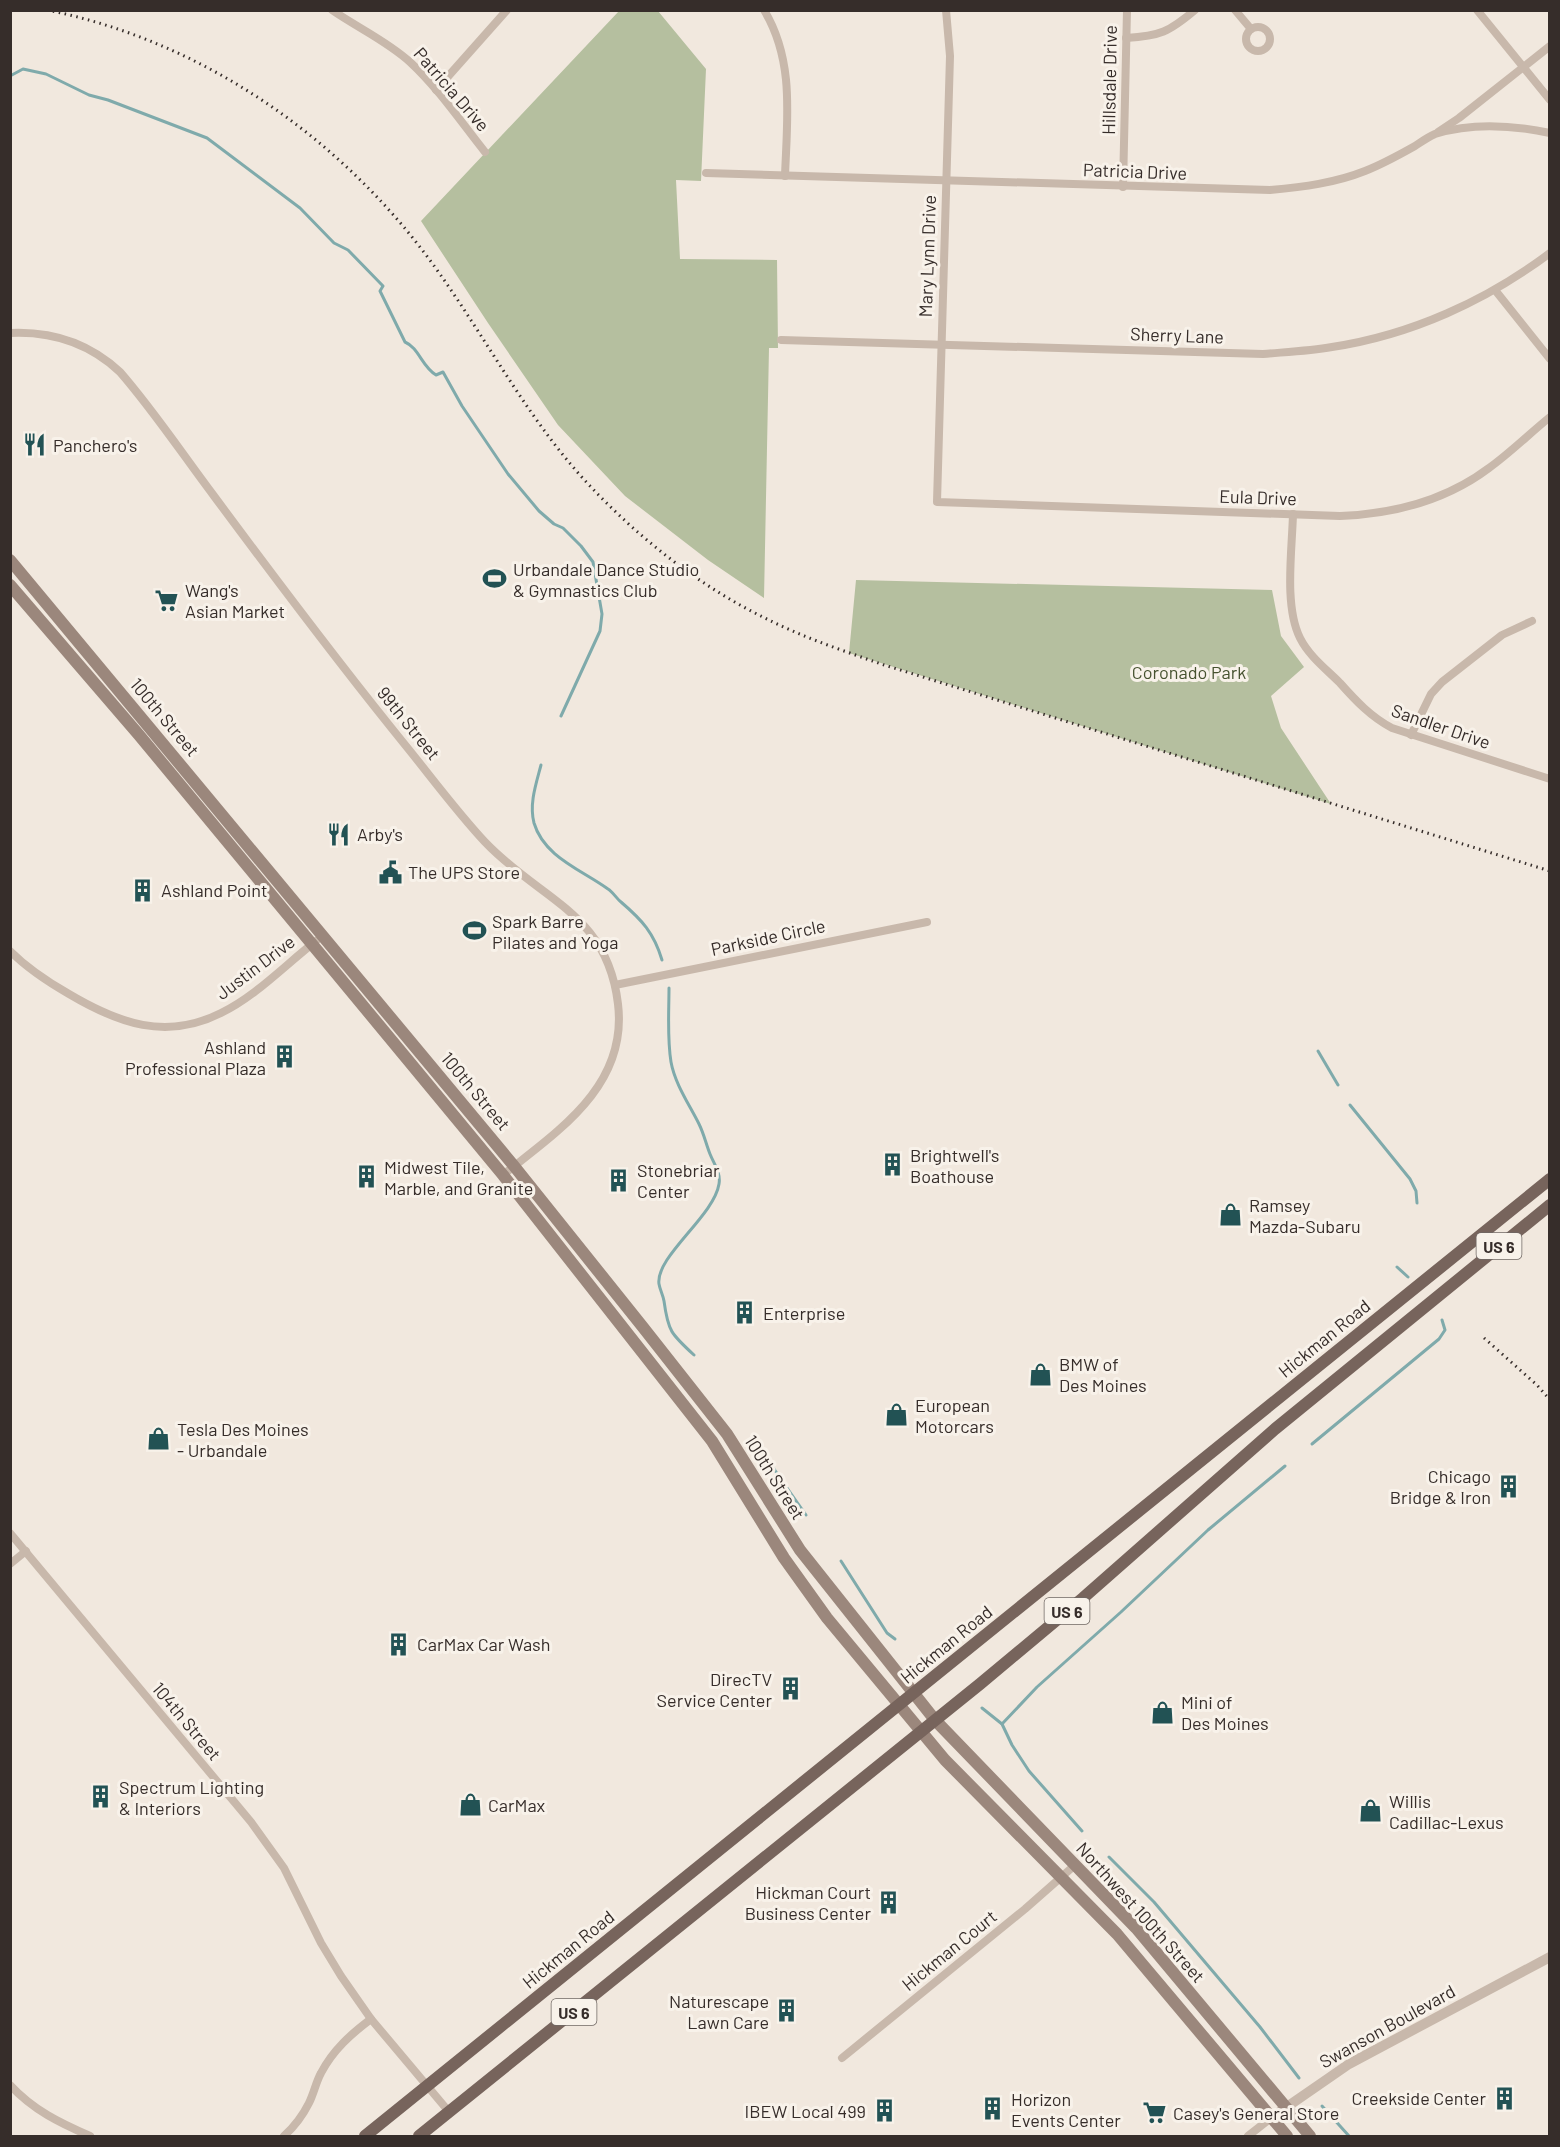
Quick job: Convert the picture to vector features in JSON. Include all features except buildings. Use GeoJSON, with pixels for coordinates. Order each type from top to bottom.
{"type":"FeatureCollection","features":[{"type":"Feature","properties":{"kind":"main road","name":"100th Street"},"geometry":{"type":"LineString","coordinates":[[10,560],[514,1166],[727,1434],[800,1550],[935,1720]]}},
{"type":"Feature","properties":{"kind":"main road","name":"100th Street"},"geometry":{"type":"LineString","coordinates":[[10,585],[139,735],[503,1175],[712,1441],[790,1566],[827,1618],[920,1732]]}},
{"type":"Feature","properties":{"kind":"main road","name":"Hickman Road"},"geometry":{"type":"LineString","coordinates":[[365,2136],[1550,1179]]}},
{"type":"Feature","properties":{"kind":"main road","name":"US 6"},"geometry":{"type":"LineString","coordinates":[[419,2136],[935,1720],[1083,1598],[1275,1429],[1550,1205]]}},
{"type":"Feature","properties":{"kind":"main road","name":"Northwest 100th Street"},"geometry":{"type":"LineString","coordinates":[[935,1720],[1136,1928],[1310,2136]]}},
{"type":"Feature","properties":{"kind":"main road","name":"Northwest 100th Street"},"geometry":{"type":"LineString","coordinates":[[920,1732],[1118,1934],[1287,2136]]}},
{"type":"Feature","properties":{"kind":"street","name":"Patricia Drive"},"geometry":{"type":"LineString","coordinates":[[332,10],[390,46],[410,62],[436,90],[485,152]]}},
{"type":"Feature","properties":{"kind":"street"},"geometry":{"type":"LineString","coordinates":[[436,90],[507,10]]}},
{"type":"Feature","properties":{"kind":"street"},"geometry":{"type":"LineString","coordinates":[[764,10],[775,33],[786,70],[788,89],[785,176]]}},
{"type":"Feature","properties":{"kind":"street","name":"Mary Lynn Drive"},"geometry":{"type":"LineString","coordinates":[[937,502],[950,56],[946,10]]}},
{"type":"Feature","properties":{"kind":"street","name":"Hillsdale Drive"},"geometry":{"type":"LineString","coordinates":[[1124,187],[1127,10]]}},
{"type":"Feature","properties":{"kind":"street"},"geometry":{"type":"LineString","coordinates":[[1126,38],[1146,37],[1168,31],[1196,10]]}},
{"type":"Feature","properties":{"kind":"street"},"geometry":{"type":"LineString","coordinates":[[1235,10],[1251,29]]}},
{"type":"Feature","properties":{"kind":"street"},"geometry":{"type":"LineString","coordinates":[[1477,10],[1550,100]]}},
{"type":"Feature","properties":{"kind":"street"},"geometry":{"type":"LineString","coordinates":[[1434,135],[1550,46]]}},
{"type":"Feature","properties":{"kind":"street","name":"Patricia Drive"},"geometry":{"type":"LineString","coordinates":[[706,173],[1270,190],[1302,187],[1363,172],[1382,165],[1434,135],[1478,126],[1520,127],[1550,133]]}},
{"type":"Feature","properties":{"kind":"street","name":"Sherry Lane"},"geometry":{"type":"LineString","coordinates":[[781,340],[1263,354],[1332,347],[1388,335],[1441,316],[1495,290],[1550,253]]}},
{"type":"Feature","properties":{"kind":"street"},"geometry":{"type":"LineString","coordinates":[[1495,290],[1550,358]]}},
{"type":"Feature","properties":{"kind":"street","name":"99th Street"},"geometry":{"type":"LineString","coordinates":[[10,333],[30,332],[70,340],[97,354],[120,372],[334,657],[466,820],[508,864],[567,908],[593,935],[603,951],[615,985],[618,1008],[615,1045],[603,1078],[593,1095],[577,1114],[503,1175]]}},
{"type":"Feature","properties":{"kind":"street","name":"Eula Drive"},"geometry":{"type":"LineString","coordinates":[[937,502],[1340,516],[1367,515],[1418,504],[1443,495],[1488,469],[1550,417]]}},
{"type":"Feature","properties":{"kind":"street","name":"Sandler Drive"},"geometry":{"type":"LineString","coordinates":[[1293,514],[1291,607],[1294,624],[1311,654],[1375,720],[1392,729],[1550,779]]}},
{"type":"Feature","properties":{"kind":"street"},"geometry":{"type":"LineString","coordinates":[[1412,735],[1431,694],[1442,681],[1502,634],[1532,621]]}},
{"type":"Feature","properties":{"kind":"street","name":"Parkside Circle"},"geometry":{"type":"LineString","coordinates":[[615,985],[927,922]]}},
{"type":"Feature","properties":{"kind":"street","name":"Justin Drive"},"geometry":{"type":"LineString","coordinates":[[10,951],[36,974],[92,1008],[129,1023],[165,1027],[201,1021],[236,1005],[324,935]]}},
{"type":"Feature","properties":{"kind":"street","name":"104th Street"},"geometry":{"type":"LineString","coordinates":[[10,1533],[251,1822],[275,1855],[340,1976],[371,2019],[450,2112]]}},
{"type":"Feature","properties":{"kind":"street"},"geometry":{"type":"LineString","coordinates":[[10,1564],[26,1551]]}},
{"type":"Feature","properties":{"kind":"street","name":"Hickman Court"},"geometry":{"type":"LineString","coordinates":[[842,2058],[1063,1878],[1075,1865]]}},
{"type":"Feature","properties":{"kind":"street","name":"Swanson Boulevard"},"geometry":{"type":"LineString","coordinates":[[1248,2136],[1349,2064],[1550,1957]]}},
{"type":"Feature","properties":{"kind":"street"},"geometry":{"type":"LineString","coordinates":[[284,2136],[309,2102],[321,2073],[335,2050],[371,2019]]}},
{"type":"Feature","properties":{"kind":"street"},"geometry":{"type":"LineString","coordinates":[[10,2085],[23,2099],[44,2115],[90,2136]]}},
{"type":"Feature","properties":{"kind":"green space"},"geometry":{"type":"Polygon","coordinates":[[[619,11],[658,11],[706,69],[701,181],[676,180],[680,259],[777,260],[778,348],[769,348],[764,598],[708,560],[625,496],[558,425],[421,221],[619,11]]]}},
{"type":"Feature","properties":{"kind":"green space","name":"Coronado Park"},"geometry":{"type":"Polygon","coordinates":[[[856,580],[1272,590],[1281,636],[1304,667],[1271,696],[1281,728],[1331,804],[849,653],[856,580]]]}},
{"type":"Feature","properties":{"kind":"waterway"},"geometry":{"type":"LineString","coordinates":[[10,76],[23,69],[46,74],[89,95],[108,100],[207,138],[300,208],[334,243],[348,250],[383,286],[380,291],[405,342],[414,349],[431,372],[436,375],[443,372],[462,406],[508,474],[539,511],[554,524],[563,528],[593,562],[602,614],[600,631],[561,716]]}},
{"type":"Feature","properties":{"kind":"waterway"},"geometry":{"type":"LineString","coordinates":[[541,765],[532,809],[539,835],[555,854],[610,890],[635,915],[651,935],[662,960]]}},
{"type":"Feature","properties":{"kind":"waterway"},"geometry":{"type":"LineString","coordinates":[[669,988],[668,1025],[673,1070],[701,1128],[719,1180],[715,1196],[707,1209],[666,1261],[660,1273],[659,1284],[669,1326],[675,1337],[694,1355]]}},
{"type":"Feature","properties":{"kind":"waterway"},"geometry":{"type":"LineString","coordinates":[[1318,1051],[1338,1085]]}},
{"type":"Feature","properties":{"kind":"waterway"},"geometry":{"type":"LineString","coordinates":[[1350,1105],[1410,1179],[1416,1191],[1417,1203]]}},
{"type":"Feature","properties":{"kind":"waterway"},"geometry":{"type":"LineString","coordinates":[[1397,1267],[1408,1277]]}},
{"type":"Feature","properties":{"kind":"waterway"},"geometry":{"type":"LineString","coordinates":[[1312,1444],[1439,1339],[1445,1330],[1442,1320]]}},
{"type":"Feature","properties":{"kind":"waterway"},"geometry":{"type":"LineString","coordinates":[[765,1455],[806,1515]]}},
{"type":"Feature","properties":{"kind":"waterway"},"geometry":{"type":"LineString","coordinates":[[1002,1724],[1037,1687],[1208,1530],[1285,1466]]}},
{"type":"Feature","properties":{"kind":"waterway"},"geometry":{"type":"LineString","coordinates":[[841,1561],[887,1633],[895,1639]]}},
{"type":"Feature","properties":{"kind":"waterway"},"geometry":{"type":"LineString","coordinates":[[982,1708],[1002,1724],[1029,1771],[1082,1831]]}},
{"type":"Feature","properties":{"kind":"waterway"},"geometry":{"type":"LineString","coordinates":[[1109,1857],[1154,1902],[1260,2027],[1299,2078]]}},
{"type":"Feature","properties":{"kind":"waterway"},"geometry":{"type":"LineString","coordinates":[[1322,2106],[1349,2136]]}},
{"type":"Feature","properties":{"kind":"railway"},"geometry":{"type":"LineString","coordinates":[[47,10],[104,25],[160,45],[213,70],[263,101],[311,136],[355,175],[395,217],[432,263],[546,433],[590,486],[651,544],[696,578],[744,607],[796,633],[881,664],[1550,871]]}},
{"type":"Feature","properties":{"kind":"railway"},"geometry":{"type":"LineString","coordinates":[[1484,1338],[1537,1385],[1550,1400]]}},
{"type":"Feature","properties":{"kind":"place","name":"Panchero's"},"geometry":{"type":"Point","coordinates":[35,445]}},
{"type":"Feature","properties":{"kind":"place","name":"Urbandale Dance Studio & Gymnastics Club"},"geometry":{"type":"Point","coordinates":[495,579]}},
{"type":"Feature","properties":{"kind":"place","name":"Wang's Asian Market"},"geometry":{"type":"Point","coordinates":[167,600]}},
{"type":"Feature","properties":{"kind":"place","name":"Arby's"},"geometry":{"type":"Point","coordinates":[339,834]}},
{"type":"Feature","properties":{"kind":"place","name":"The UPS Store"},"geometry":{"type":"Point","coordinates":[390,872]}},
{"type":"Feature","properties":{"kind":"place","name":"Ashland Point"},"geometry":{"type":"Point","coordinates":[143,890]}},
{"type":"Feature","properties":{"kind":"place","name":"Spark Barre Pilates and Yoga"},"geometry":{"type":"Point","coordinates":[474,931]}},
{"type":"Feature","properties":{"kind":"place","name":"Ashland Professional Plaza"},"geometry":{"type":"Point","coordinates":[284,1057]}},
{"type":"Feature","properties":{"kind":"place","name":"Brightwell's Boathouse"},"geometry":{"type":"Point","coordinates":[892,1165]}},
{"type":"Feature","properties":{"kind":"place","name":"Midwest Tile, Marble, and Granite"},"geometry":{"type":"Point","coordinates":[366,1177]}},
{"type":"Feature","properties":{"kind":"place","name":"Stonebriar Center"},"geometry":{"type":"Point","coordinates":[619,1180]}},
{"type":"Feature","properties":{"kind":"place","name":"Ramsey Mazda-Subaru"},"geometry":{"type":"Point","coordinates":[1231,1215]}},
{"type":"Feature","properties":{"kind":"place","name":"Enterprise"},"geometry":{"type":"Point","coordinates":[745,1313]}},
{"type":"Feature","properties":{"kind":"place","name":"BMW of Des Moines"},"geometry":{"type":"Point","coordinates":[1041,1374]}},
{"type":"Feature","properties":{"kind":"place","name":"European Motorcars"},"geometry":{"type":"Point","coordinates":[897,1415]}},
{"type":"Feature","properties":{"kind":"place","name":"Tesla Des Moines - Urbandale"},"geometry":{"type":"Point","coordinates":[159,1439]}},
{"type":"Feature","properties":{"kind":"place","name":"Chicago Bridge & Iron"},"geometry":{"type":"Point","coordinates":[1509,1486]}},
{"type":"Feature","properties":{"kind":"place","name":"CarMax Car Wash"},"geometry":{"type":"Point","coordinates":[399,1644]}},
{"type":"Feature","properties":{"kind":"place","name":"DirecTV Service Center"},"geometry":{"type":"Point","coordinates":[790,1689]}},
{"type":"Feature","properties":{"kind":"place","name":"Mini of Des Moines"},"geometry":{"type":"Point","coordinates":[1163,1712]}},
{"type":"Feature","properties":{"kind":"place","name":"Spectrum Lighting & Interiors"},"geometry":{"type":"Point","coordinates":[101,1797]}},
{"type":"Feature","properties":{"kind":"place","name":"CarMax"},"geometry":{"type":"Point","coordinates":[470,1805]}},
{"type":"Feature","properties":{"kind":"place","name":"Willis Cadillac-Lexus"},"geometry":{"type":"Point","coordinates":[1371,1811]}},
{"type":"Feature","properties":{"kind":"place","name":"Hickman Court Business Center"},"geometry":{"type":"Point","coordinates":[889,1902]}},
{"type":"Feature","properties":{"kind":"place","name":"Naturescape Lawn Care"},"geometry":{"type":"Point","coordinates":[787,2011]}},
{"type":"Feature","properties":{"kind":"place","name":"Creekside Center"},"geometry":{"type":"Point","coordinates":[1504,2098]}},
{"type":"Feature","properties":{"kind":"place","name":"Horizon Events Center"},"geometry":{"type":"Point","coordinates":[993,2109]}},
{"type":"Feature","properties":{"kind":"place","name":"IBEW Local 499"},"geometry":{"type":"Point","coordinates":[884,2111]}},
{"type":"Feature","properties":{"kind":"place","name":"Casey's General Store"},"geometry":{"type":"Point","coordinates":[1155,2113]}}]}
